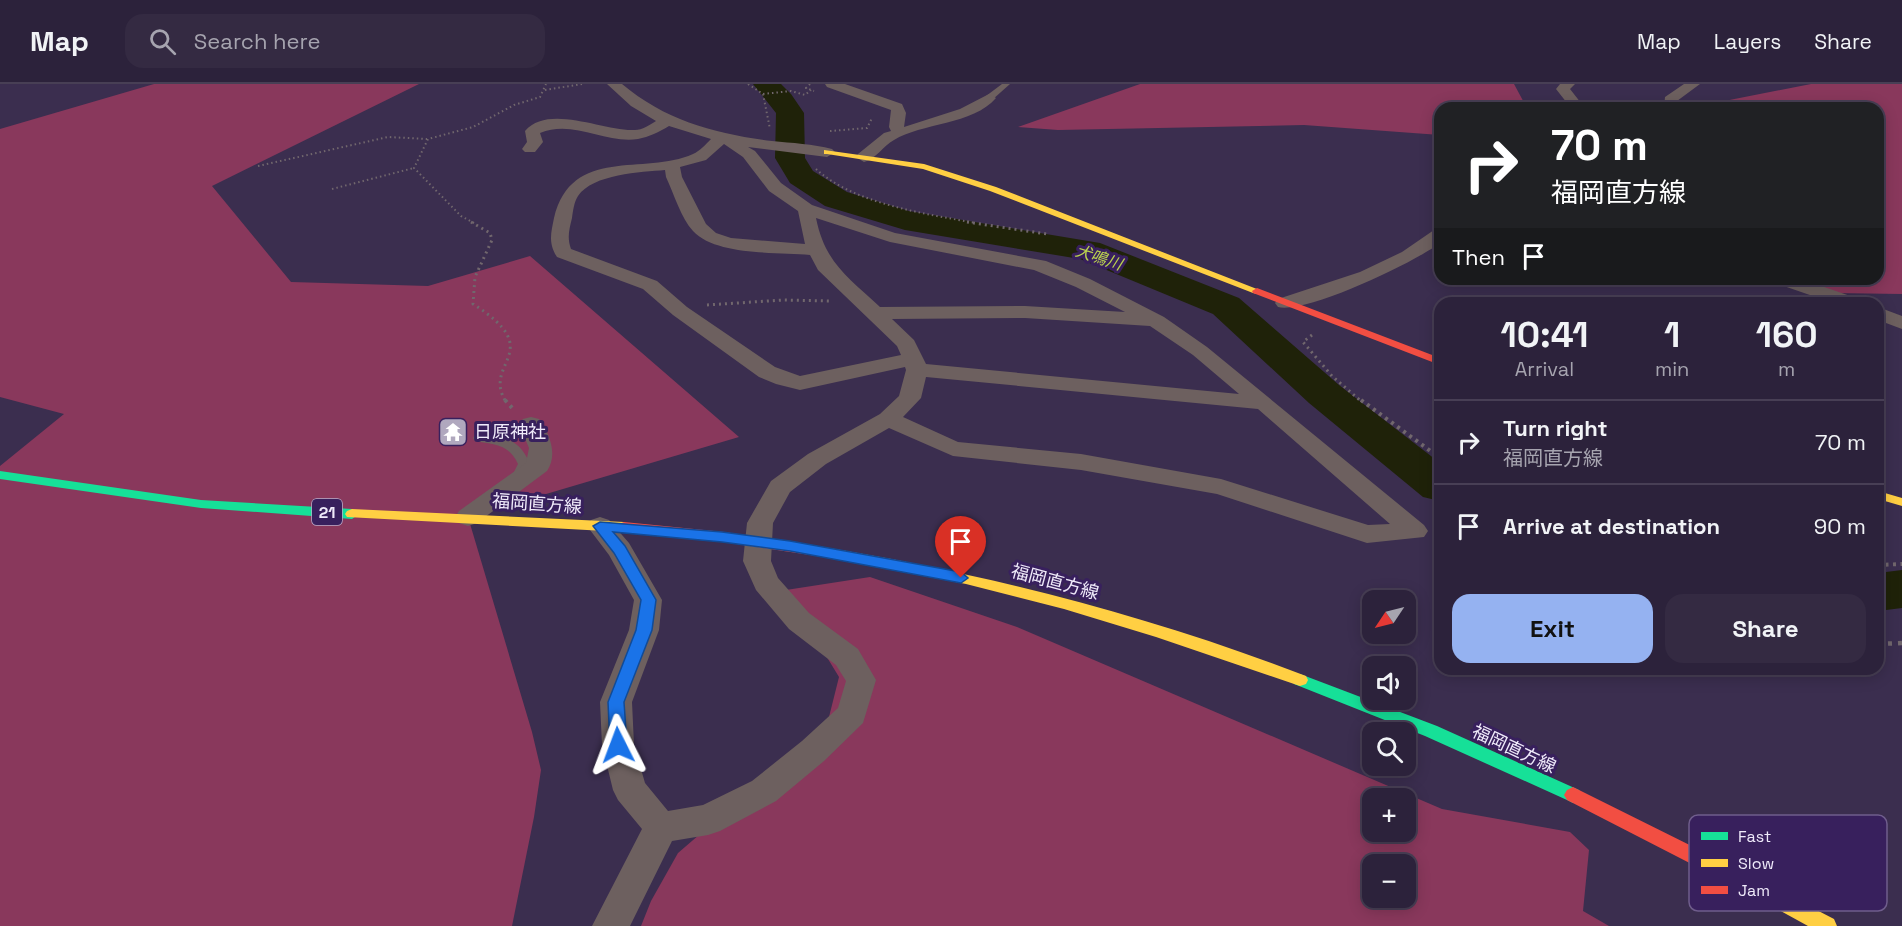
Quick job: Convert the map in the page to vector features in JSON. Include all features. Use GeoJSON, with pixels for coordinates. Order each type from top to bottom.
{"type":"FeatureCollection","features":[{"type":"Feature","properties":{"kind":"main road"},"geometry":{"type":"LineString","coordinates":[[828,152],[924,167],[993,189],[1434,360]]}},
{"type":"Feature","properties":{"kind":"main road","name":"福岡直方線"},"geometry":{"type":"LineString","coordinates":[[0,475],[159,500],[262,510],[468,517],[656,531],[790,546],[917,568],[1048,598],[1134,622],[1220,650],[1333,692],[1454,740],[1590,804],[1689,855]]}},
{"type":"Feature","properties":{"kind":"main road"},"geometry":{"type":"LineString","coordinates":[[1884,497],[1902,502]]}},
{"type":"Feature","properties":{"kind":"main road","name":"福岡直方線"},"geometry":{"type":"LineString","coordinates":[[1798,911],[1827,926]]}},
{"type":"Feature","properties":{"kind":"street"},"geometry":{"type":"LineString","coordinates":[[614,84],[641,109],[667,121],[723,137],[768,139],[828,152]]}},
{"type":"Feature","properties":{"kind":"street"},"geometry":{"type":"LineString","coordinates":[[832,84],[897,107],[899,113],[896,127],[899,132]]}},
{"type":"Feature","properties":{"kind":"street"},"geometry":{"type":"LineString","coordinates":[[1569,84],[1563,89],[1573,102]]}},
{"type":"Feature","properties":{"kind":"street"},"geometry":{"type":"LineString","coordinates":[[1670,102],[1694,84]]}},
{"type":"Feature","properties":{"kind":"street"},"geometry":{"type":"LineString","coordinates":[[864,157],[889,136],[965,112],[989,98]]}},
{"type":"Feature","properties":{"kind":"street"},"geometry":{"type":"LineString","coordinates":[[530,149],[535,142],[532,131],[538,127],[572,125],[635,136],[667,121]]}},
{"type":"Feature","properties":{"kind":"street"},"geometry":{"type":"LineString","coordinates":[[723,137],[700,157],[590,179],[573,191],[567,201],[557,240],[564,253],[650,285],[680,311],[767,372],[784,379],[800,382],[914,364],[1263,403]]}},
{"type":"Feature","properties":{"kind":"street"},"geometry":{"type":"LineString","coordinates":[[723,137],[749,154],[775,187],[806,209],[890,237],[1039,266],[1083,283],[1157,321],[1200,351],[1415,531],[1367,534],[1221,488],[1081,462],[953,449],[888,419]]}},
{"type":"Feature","properties":{"kind":"street"},"geometry":{"type":"LineString","coordinates":[[672,164],[674,177],[699,226],[710,237],[729,243],[815,250]]}},
{"type":"Feature","properties":{"kind":"street"},"geometry":{"type":"LineString","coordinates":[[661,826],[708,820],[764,791],[813,751],[852,714],[861,680],[847,657],[799,621],[766,583],[757,561],[760,523],[780,487],[817,459],[888,419],[910,398],[914,364],[907,344],[825,266],[815,250],[806,209]]}},
{"type":"Feature","properties":{"kind":"street"},"geometry":{"type":"LineString","coordinates":[[1284,303],[1316,295],[1388,265],[1434,239]]}},
{"type":"Feature","properties":{"kind":"street"},"geometry":{"type":"LineString","coordinates":[[1800,285],[1834,297]]}},
{"type":"Feature","properties":{"kind":"street"},"geometry":{"type":"LineString","coordinates":[[875,313],[1025,312],[1157,321]]}},
{"type":"Feature","properties":{"kind":"street"},"geometry":{"type":"LineString","coordinates":[[1884,316],[1902,323]]}},
{"type":"Feature","properties":{"kind":"street"},"geometry":{"type":"LineString","coordinates":[[468,517],[538,466],[540,448],[531,424]]}},
{"type":"Feature","properties":{"kind":"street"},"geometry":{"type":"LineString","coordinates":[[600,526],[620,550],[648,600],[644,630],[616,702],[618,745],[630,790],[661,826]]}},
{"type":"Feature","properties":{"kind":"street"},"geometry":{"type":"LineString","coordinates":[[611,926],[661,826]]}},
{"type":"Feature","properties":{"kind":"lane"},"geometry":{"type":"LineString","coordinates":[[989,98],[1006,84]]}},
{"type":"Feature","properties":{"kind":"lane"},"geometry":{"type":"LineString","coordinates":[[479,438],[505,441],[519,451],[524,464],[516,484]]}},
{"type":"Feature","properties":{"kind":"path"},"geometry":{"type":"LineString","coordinates":[[258,166],[388,137],[428,139],[473,127],[514,105],[540,97],[545,91],[546,84]]}},
{"type":"Feature","properties":{"kind":"path"},"geometry":{"type":"LineString","coordinates":[[545,91],[582,84]]}},
{"type":"Feature","properties":{"kind":"path"},"geometry":{"type":"LineString","coordinates":[[748,84],[763,94],[791,91],[805,95],[811,90]]}},
{"type":"Feature","properties":{"kind":"path"},"geometry":{"type":"LineString","coordinates":[[810,84],[806,88],[817,92]]}},
{"type":"Feature","properties":{"kind":"path"},"geometry":{"type":"LineString","coordinates":[[763,94],[768,139]]}},
{"type":"Feature","properties":{"kind":"path"},"geometry":{"type":"LineString","coordinates":[[828,152],[833,146],[820,134],[867,128],[872,118],[867,114]]}},
{"type":"Feature","properties":{"kind":"path"},"geometry":{"type":"LineString","coordinates":[[332,189],[414,168],[428,139]]}},
{"type":"Feature","properties":{"kind":"path"},"geometry":{"type":"LineString","coordinates":[[812,160],[820,176],[836,186],[894,206],[1020,232],[1052,235]]}},
{"type":"Feature","properties":{"kind":"path"},"geometry":{"type":"LineString","coordinates":[[414,168],[461,216],[490,233],[492,240],[474,272],[471,290],[473,304],[508,331],[511,340],[510,351],[500,380],[501,393],[509,406],[531,424]]}},
{"type":"Feature","properties":{"kind":"path"},"geometry":{"type":"LineString","coordinates":[[680,311],[730,302],[832,301],[857,297]]}},
{"type":"Feature","properties":{"kind":"path"},"geometry":{"type":"LineString","coordinates":[[1304,329],[1315,333],[1303,342],[1317,362],[1379,414],[1434,454]]}},
{"type":"Feature","properties":{"kind":"path"},"geometry":{"type":"LineString","coordinates":[[1884,565],[1902,564]]}},
{"type":"Feature","properties":{"kind":"path"},"geometry":{"type":"LineString","coordinates":[[1884,644],[1902,643]]}},
{"type":"Feature","properties":{"kind":"shaded area"},"geometry":{"type":"Polygon","coordinates":[[[154,84],[419,84],[212,186],[291,282],[428,286],[530,256],[739,437],[468,517],[532,732],[541,770],[512,926],[0,926],[0,466],[64,414],[0,397],[0,129],[154,84]]]}},
{"type":"Feature","properties":{"kind":"shaded area"},"geometry":{"type":"Polygon","coordinates":[[[1140,84],[1514,84],[1524,102],[1434,102],[1434,135],[1304,125],[1058,130],[1018,127],[1140,84]]]}},
{"type":"Feature","properties":{"kind":"shaded area"},"geometry":{"type":"Polygon","coordinates":[[[1811,84],[1902,84],[1902,294],[1833,293],[1808,285],[1884,285],[1884,102],[1720,102],[1811,84]]]}},
{"type":"Feature","properties":{"kind":"shaded area"},"geometry":{"type":"Polygon","coordinates":[[[870,577],[1017,627],[1393,788],[1362,788],[1362,842],[1416,842],[1416,798],[1442,809],[1570,832],[1589,850],[1583,911],[1609,926],[641,926],[651,901],[678,853],[827,725],[839,677],[786,590],[870,577]]]}},
{"type":"Feature","properties":{"kind":"waterway","name":"犬鳴川"},"geometry":{"type":"LineString","coordinates":[[766,84],[782,100],[790,113],[790,158],[801,177],[836,199],[905,220],[1088,250],[1226,306],[1324,394],[1434,481]]}},
{"type":"Feature","properties":{"kind":"waterway","name":"犬鳴川"},"geometry":{"type":"LineString","coordinates":[[1884,591],[1902,589]]}},
{"type":"Feature","properties":{"kind":"traffic: fast"},"geometry":{"type":"LineString","coordinates":[[0,475],[201,504],[352,514]]}},
{"type":"Feature","properties":{"kind":"traffic: fast"},"geometry":{"type":"LineString","coordinates":[[1300,680],[1431,731],[1573,795]]}},
{"type":"Feature","properties":{"kind":"traffic: slow"},"geometry":{"type":"LineString","coordinates":[[827,152],[924,167],[993,189],[1257,291]]}},
{"type":"Feature","properties":{"kind":"traffic: slow"},"geometry":{"type":"LineString","coordinates":[[1884,497],[1902,502]]}},
{"type":"Feature","properties":{"kind":"traffic: slow"},"geometry":{"type":"LineString","coordinates":[[352,514],[624,527]]}},
{"type":"Feature","properties":{"kind":"traffic: slow"},"geometry":{"type":"LineString","coordinates":[[817,551],[966,579],[1064,604],[1162,633],[1300,680]]}},
{"type":"Feature","properties":{"kind":"traffic: slow"},"geometry":{"type":"LineString","coordinates":[[1799,911],[1827,926]]}},
{"type":"Feature","properties":{"kind":"traffic: jam"},"geometry":{"type":"LineString","coordinates":[[1257,291],[1434,360]]}},
{"type":"Feature","properties":{"kind":"traffic: jam"},"geometry":{"type":"LineString","coordinates":[[624,527],[724,537],[817,551]]}},
{"type":"Feature","properties":{"kind":"traffic: jam"},"geometry":{"type":"LineString","coordinates":[[1573,795],[1689,854]]}},
{"type":"Feature","properties":{"kind":"place","name":"日原神社"},"geometry":{"type":"Point","coordinates":[453,432]}},
{"type":"Feature","properties":{"kind":"route"},"geometry":{"type":"LineString","coordinates":[[618,745],[616,702],[644,630],[648,600],[620,550],[600,526],[722,537],[790,546],[961,578]]}}]}
